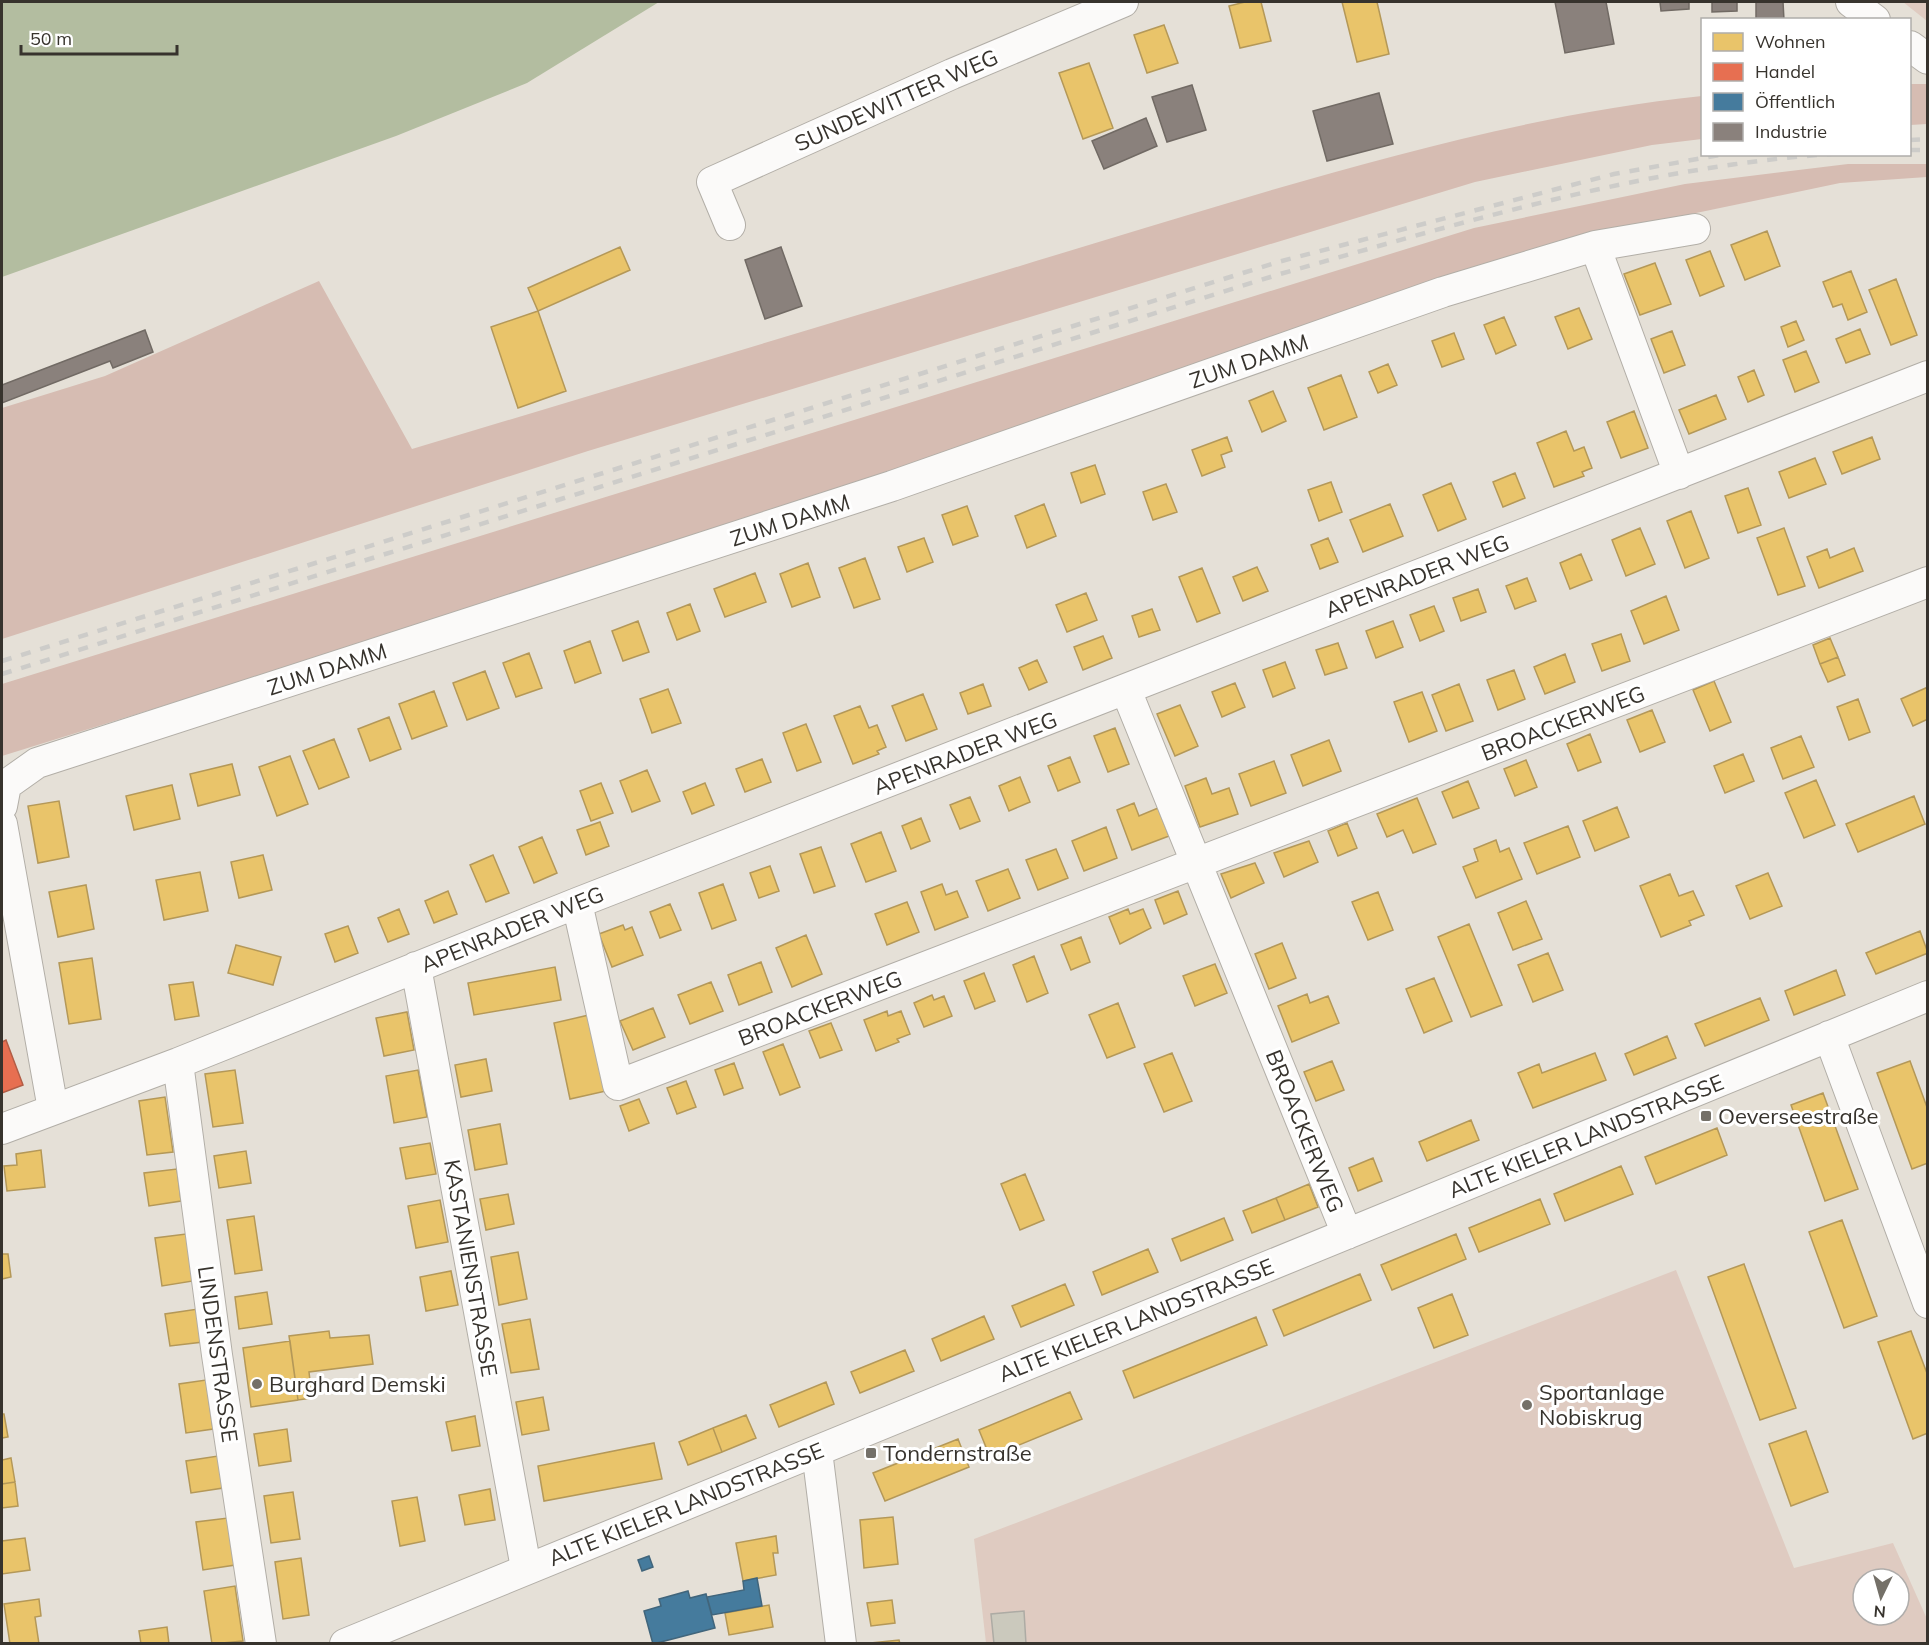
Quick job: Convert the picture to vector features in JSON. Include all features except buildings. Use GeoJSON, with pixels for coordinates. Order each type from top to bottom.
{"type":"FeatureCollection","features":[{"type":"Feature","properties":{"kind":"street","name":"SUNDEWITTER WEG"},"geometry":{"type":"LineString","coordinates":[[730,225],[712,182],[952,74],[1123,2]]}},
{"type":"Feature","properties":{"kind":"street"},"geometry":{"type":"LineString","coordinates":[[1851,2],[1872,18]]}},
{"type":"Feature","properties":{"kind":"street"},"geometry":{"type":"LineString","coordinates":[[1911,47],[1928,59]]}},
{"type":"Feature","properties":{"kind":"street","name":"ZUM DAMM"},"geometry":{"type":"LineString","coordinates":[[2,806],[6,785],[37,763],[892,486],[1443,292],[1595,246],[1695,229]]}},
{"type":"Feature","properties":{"kind":"street"},"geometry":{"type":"LineString","coordinates":[[1595,246],[1679,474]]}},
{"type":"Feature","properties":{"kind":"street","name":"APENRADER WEG"},"geometry":{"type":"LineString","coordinates":[[2,1129],[178,1063],[577,903],[1928,376]]}},
{"type":"Feature","properties":{"kind":"street","name":"BROACKERWEG"},"geometry":{"type":"LineString","coordinates":[[577,903],[618,1085],[1928,582]]}},
{"type":"Feature","properties":{"kind":"street","name":"BROACKERWEG"},"geometry":{"type":"LineString","coordinates":[[1126,690],[1347,1234]]}},
{"type":"Feature","properties":{"kind":"street"},"geometry":{"type":"LineString","coordinates":[[2,824],[53,1109]]}},
{"type":"Feature","properties":{"kind":"street","name":"KASTANIENSTRASSE"},"geometry":{"type":"LineString","coordinates":[[416,967],[526,1568]]}},
{"type":"Feature","properties":{"kind":"street","name":"ALTE KIELER LANDSTRASSE"},"geometry":{"type":"LineString","coordinates":[[345,1644],[1928,996]]}},
{"type":"Feature","properties":{"kind":"street"},"geometry":{"type":"LineString","coordinates":[[1829,1036],[1928,1303]]}},
{"type":"Feature","properties":{"kind":"street","name":"LINDENSTRASSE"},"geometry":{"type":"LineString","coordinates":[[178,1063],[217,1355],[261,1644]]}},
{"type":"Feature","properties":{"kind":"street"},"geometry":{"type":"LineString","coordinates":[[816,1451],[841,1644]]}},
{"type":"Feature","properties":{"kind":"shaded area"},"geometry":{"type":"Polygon","coordinates":[[[2,2],[659,2],[527,83],[396,136],[2,277],[2,2]]]}},
{"type":"Feature","properties":{"kind":"shaded area"},"geometry":{"type":"Polygon","coordinates":[[[1903,2],[1927,2],[1927,21],[1903,2]]]}},
{"type":"Feature","properties":{"kind":"shaded area"},"geometry":{"type":"Polygon","coordinates":[[[1911,84],[1927,84],[1927,124],[1911,125],[1911,84]]]}},
{"type":"Feature","properties":{"kind":"shaded area"},"geometry":{"type":"Polygon","coordinates":[[[1701,96],[1701,139],[1652,145],[1475,182],[588,451],[2,639],[2,408],[105,376],[319,281],[412,449],[1324,175],[1475,136],[1551,119],[1701,96]]]}},
{"type":"Feature","properties":{"kind":"shaded area"},"geometry":{"type":"Polygon","coordinates":[[[1848,164],[1927,164],[1927,177],[1840,183],[1672,218],[865,481],[2,756],[2,684],[1474,228],[1685,184],[1848,164]]]}},
{"type":"Feature","properties":{"kind":"shaded area","name":"Sportanlage Nobiskrug"},"geometry":{"type":"Polygon","coordinates":[[[1676,1270],[1794,1568],[1893,1543],[1904,1567],[1851,1567],[1851,1627],[1911,1627],[1911,1583],[1927,1619],[1927,1643],[986,1643],[974,1539],[1676,1270]]]}},
{"type":"Feature","properties":{"kind":"railway"},"geometry":{"type":"LineString","coordinates":[[1911,140],[1928,139]]}},
{"type":"Feature","properties":{"kind":"railway"},"geometry":{"type":"LineString","coordinates":[[1911,150],[1928,150]]}},
{"type":"Feature","properties":{"kind":"railway"},"geometry":{"type":"LineString","coordinates":[[2,661],[1278,262],[1614,174],[1714,156]]}},
{"type":"Feature","properties":{"kind":"railway"},"geometry":{"type":"LineString","coordinates":[[2,674],[1280,274],[1484,217],[1622,184],[1691,171],[1811,156]]}},
{"type":"Feature","properties":{"kind":"place","name":"Oeverseestraße"},"geometry":{"type":"Point","coordinates":[1706,1116]}},
{"type":"Feature","properties":{"kind":"place","name":"Burghard Demski"},"geometry":{"type":"Point","coordinates":[257,1384]}},
{"type":"Feature","properties":{"kind":"place","name":"Sportanlage Nobiskrug"},"geometry":{"type":"Point","coordinates":[1527,1405]}},
{"type":"Feature","properties":{"kind":"place","name":"Tondernstraße"},"geometry":{"type":"Point","coordinates":[871,1453]}}]}
